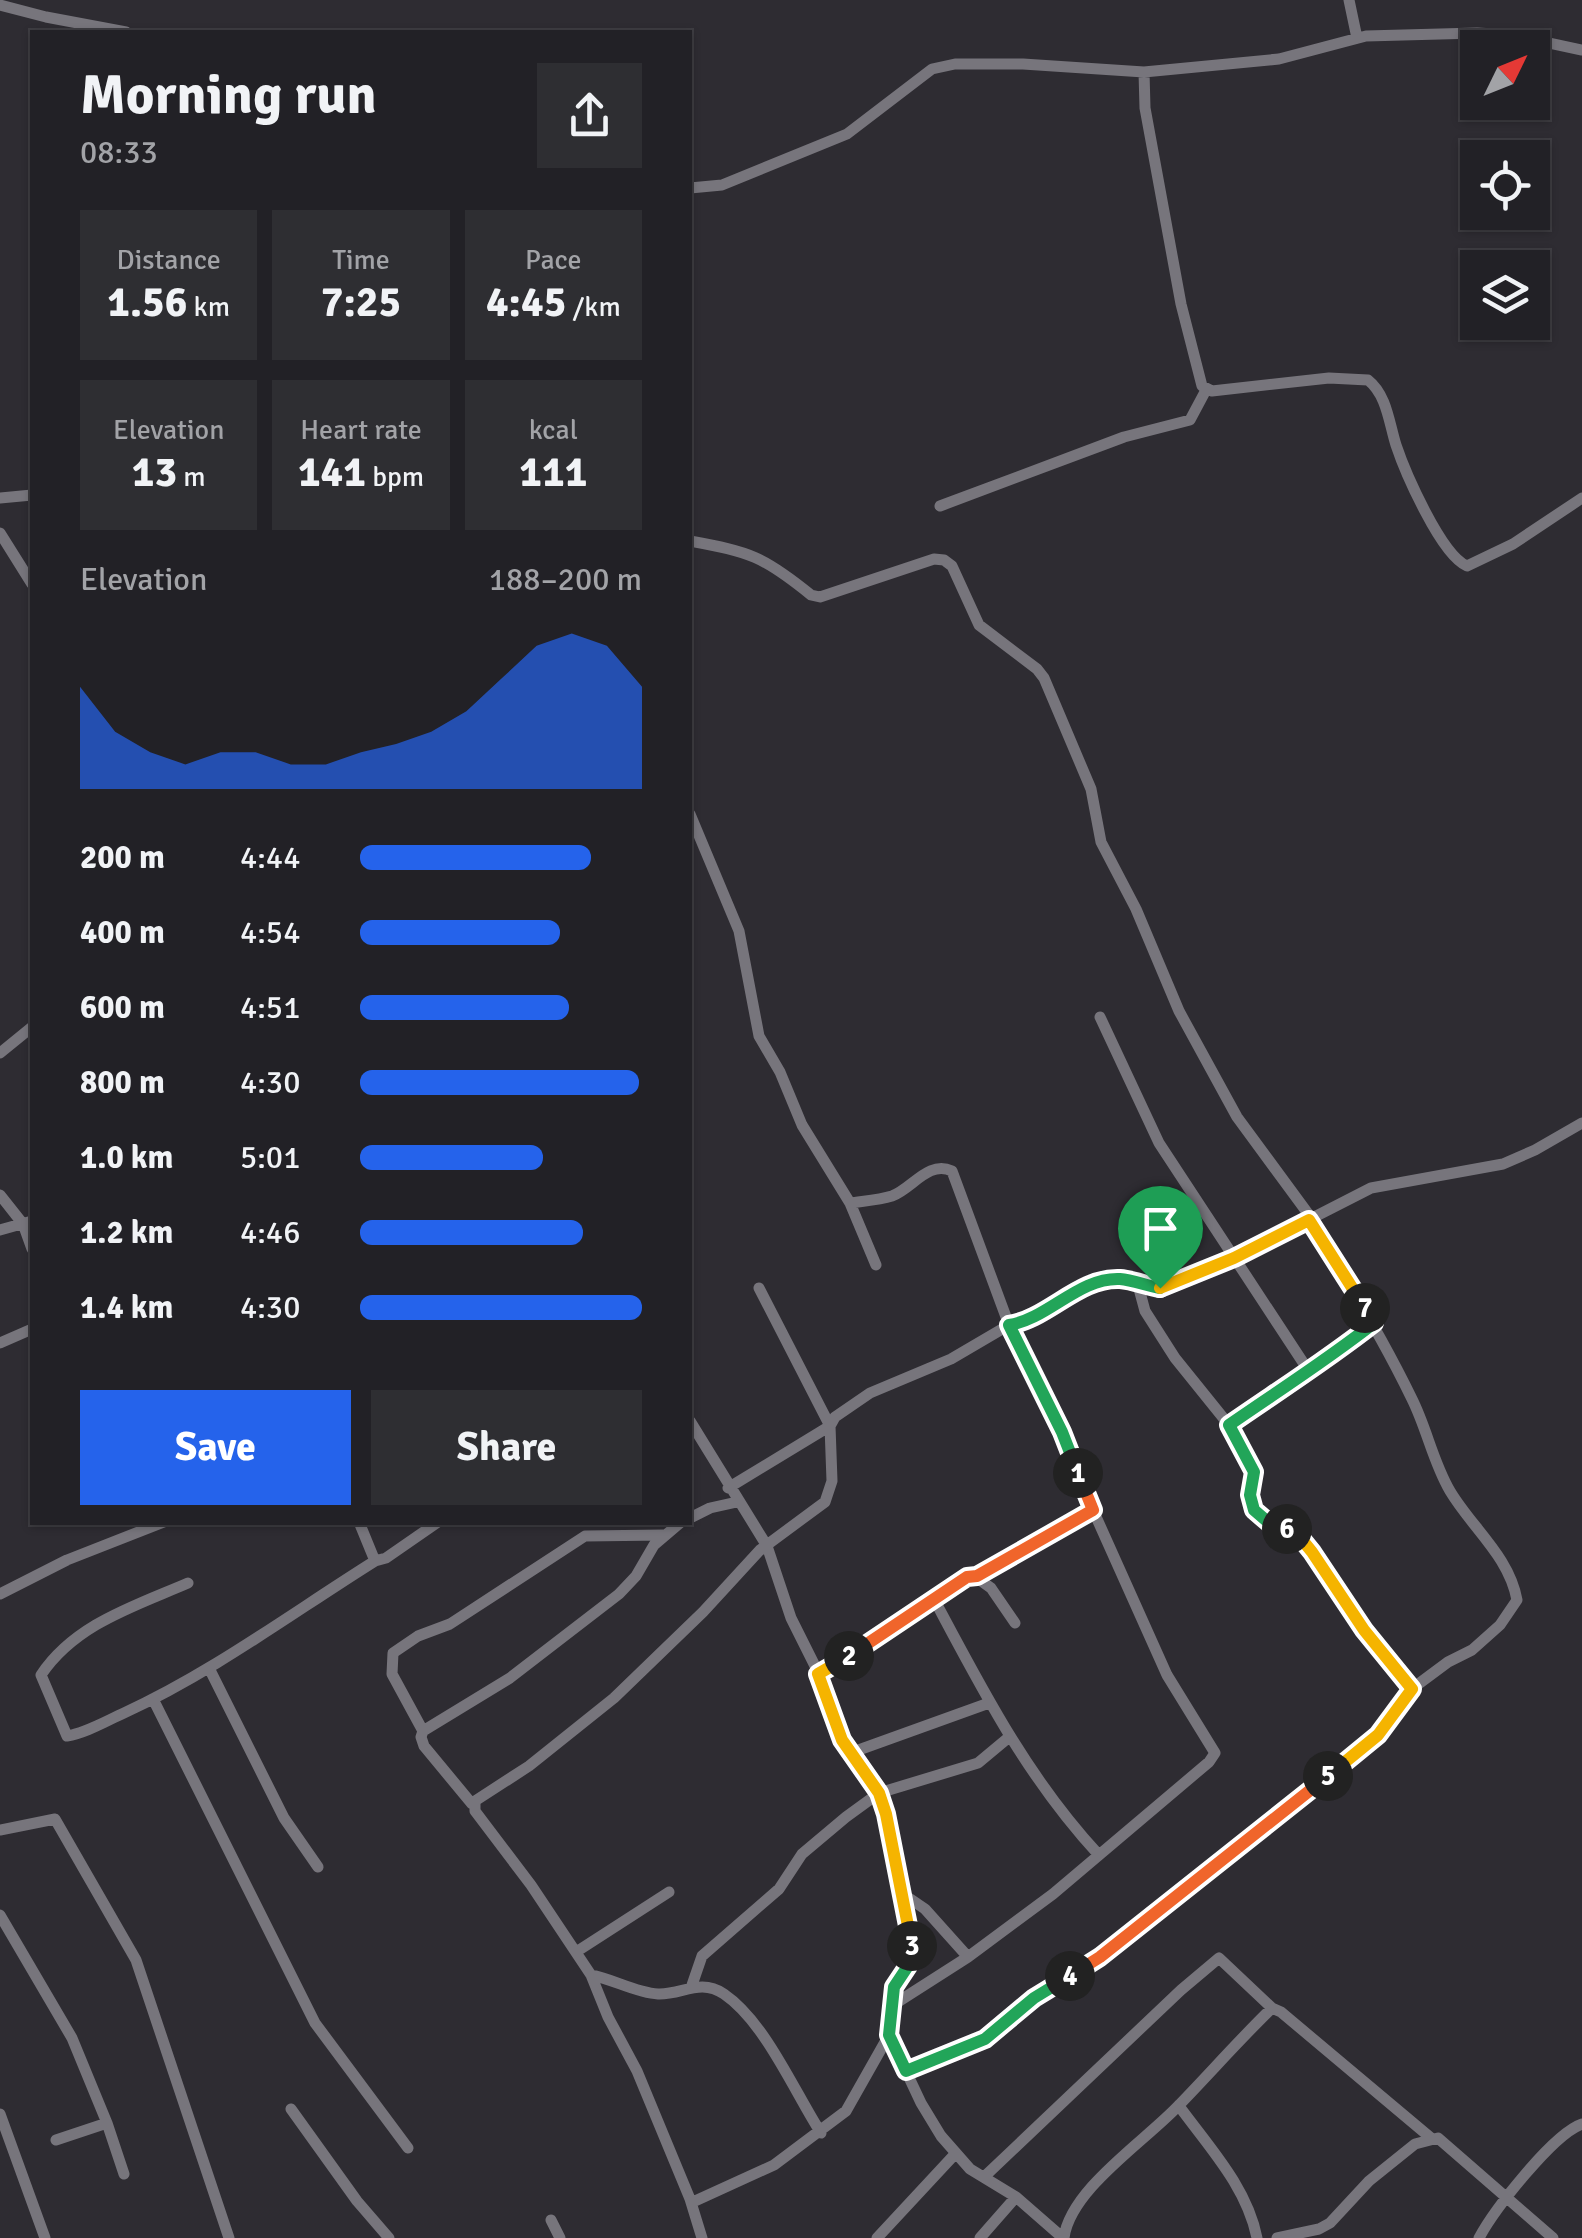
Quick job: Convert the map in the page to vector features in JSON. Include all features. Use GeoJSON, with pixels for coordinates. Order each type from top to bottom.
{"type":"FeatureCollection","features":[{"type":"Feature","properties":{"kind":"street"},"geometry":{"type":"LineString","coordinates":[[1349,0],[1357,38]]}},
{"type":"Feature","properties":{"kind":"street"},"geometry":{"type":"LineString","coordinates":[[0,5],[115,30]]}},
{"type":"Feature","properties":{"kind":"street"},"geometry":{"type":"LineString","coordinates":[[692,188],[722,184],[847,134],[932,69],[955,64],[1144,72],[1278,60],[1357,38],[1477,33],[1512,35],[1582,50]]}},
{"type":"Feature","properties":{"kind":"street"},"geometry":{"type":"LineString","coordinates":[[1144,72],[1145,108],[1181,304],[1199,381],[1206,390]]}},
{"type":"Feature","properties":{"kind":"street"},"geometry":{"type":"LineString","coordinates":[[1206,390],[1329,378],[1368,380],[1381,395],[1396,448],[1417,496],[1450,554],[1466,566],[1512,544],[1582,498]]}},
{"type":"Feature","properties":{"kind":"street"},"geometry":{"type":"LineString","coordinates":[[940,506],[1124,437],[1190,420],[1206,390]]}},
{"type":"Feature","properties":{"kind":"street"},"geometry":{"type":"LineString","coordinates":[[0,498],[30,495]]}},
{"type":"Feature","properties":{"kind":"street"},"geometry":{"type":"LineString","coordinates":[[0,533],[30,581]]}},
{"type":"Feature","properties":{"kind":"street"},"geometry":{"type":"LineString","coordinates":[[692,540],[745,552],[768,562],[811,595],[820,597],[934,559],[944,560],[952,566],[979,625],[1037,669],[1091,789],[1101,842],[1136,909],[1179,1010],[1236,1117],[1311,1220],[1374,1323],[1414,1403],[1450,1490],[1494,1549],[1514,1582],[1517,1600],[1500,1625],[1472,1650],[1448,1662],[1412,1689],[1378,1735],[1100,1957],[1034,1998],[985,2039],[906,2071]]}},
{"type":"Feature","properties":{"kind":"street"},"geometry":{"type":"LineString","coordinates":[[692,819],[738,930],[759,1036],[780,1072],[802,1124],[850,1204],[876,1265]]}},
{"type":"Feature","properties":{"kind":"street"},"geometry":{"type":"LineString","coordinates":[[1100,1017],[1159,1143],[1308,1370]]}},
{"type":"Feature","properties":{"kind":"street"},"geometry":{"type":"LineString","coordinates":[[0,1053],[30,1029]]}},
{"type":"Feature","properties":{"kind":"street"},"geometry":{"type":"LineString","coordinates":[[728,1488],[830,1426],[835,1417],[870,1393],[950,1359],[1009,1325],[1028,1322],[1078,1292],[1122,1279],[1160,1288],[1234,1258],[1372,1188],[1503,1164],[1582,1123]]}},
{"type":"Feature","properties":{"kind":"street"},"geometry":{"type":"LineString","coordinates":[[850,1204],[894,1196],[930,1170],[952,1170],[1009,1325],[1062,1432],[1167,1676],[1215,1753],[1052,1894],[968,1957],[893,2005]]}},
{"type":"Feature","properties":{"kind":"street"},"geometry":{"type":"LineString","coordinates":[[0,1196],[28,1222]]}},
{"type":"Feature","properties":{"kind":"street"},"geometry":{"type":"LineString","coordinates":[[0,1230],[28,1222]]}},
{"type":"Feature","properties":{"kind":"street"},"geometry":{"type":"LineString","coordinates":[[1138,1285],[1145,1311],[1175,1358],[1229,1425],[1254,1472],[1250,1495],[1254,1510],[1268,1522],[1295,1531],[1364,1630],[1412,1689]]}},
{"type":"Feature","properties":{"kind":"street"},"geometry":{"type":"LineString","coordinates":[[472,1804],[529,1766],[614,1698],[766,1546],[811,1514],[831,1493],[830,1426],[760,1288]]}},
{"type":"Feature","properties":{"kind":"street"},"geometry":{"type":"LineString","coordinates":[[1229,1425],[1308,1370],[1323,1364],[1374,1323]]}},
{"type":"Feature","properties":{"kind":"street"},"geometry":{"type":"LineString","coordinates":[[0,1343],[30,1330]]}},
{"type":"Feature","properties":{"kind":"street"},"geometry":{"type":"LineString","coordinates":[[690,2199],[696,2201],[774,2165],[846,2111],[889,2035],[894,1987],[908,1966],[912,1946],[879,1793],[842,1740],[766,1546],[692,1425]]}},
{"type":"Feature","properties":{"kind":"street"},"geometry":{"type":"LineString","coordinates":[[692,1517],[736,1502]]}},
{"type":"Feature","properties":{"kind":"street"},"geometry":{"type":"LineString","coordinates":[[818,1674],[967,1577],[977,1576],[1093,1510]]}},
{"type":"Feature","properties":{"kind":"street"},"geometry":{"type":"LineString","coordinates":[[0,1594],[66,1560],[156,1525]]}},
{"type":"Feature","properties":{"kind":"street"},"geometry":{"type":"LineString","coordinates":[[360,1525],[375,1561]]}},
{"type":"Feature","properties":{"kind":"street"},"geometry":{"type":"LineString","coordinates":[[188,1584],[96,1622],[48,1666],[42,1675],[67,1736],[210,1670],[282,1619],[434,1525]]}},
{"type":"Feature","properties":{"kind":"street"},"geometry":{"type":"LineString","coordinates":[[677,1525],[663,1535],[619,1594],[510,1678],[423,1731],[421,1737],[592,1975],[608,2017],[637,2071],[702,2238]]}},
{"type":"Feature","properties":{"kind":"street"},"geometry":{"type":"LineString","coordinates":[[423,1731],[392,1674],[393,1653],[418,1636],[450,1624],[585,1536],[663,1535]]}},
{"type":"Feature","properties":{"kind":"street"},"geometry":{"type":"LineString","coordinates":[[977,1576],[991,1588],[1015,1623]]}},
{"type":"Feature","properties":{"kind":"street"},"geometry":{"type":"LineString","coordinates":[[934,1600],[1008,1738],[1066,1819],[1098,1854]]}},
{"type":"Feature","properties":{"kind":"street"},"geometry":{"type":"LineString","coordinates":[[210,1670],[284,1818],[318,1866]]}},
{"type":"Feature","properties":{"kind":"street"},"geometry":{"type":"LineString","coordinates":[[153,1699],[315,2023],[408,2148]]}},
{"type":"Feature","properties":{"kind":"street"},"geometry":{"type":"LineString","coordinates":[[853,1752],[989,1703]]}},
{"type":"Feature","properties":{"kind":"street"},"geometry":{"type":"LineString","coordinates":[[692,1984],[702,1956],[779,1889],[802,1854],[879,1793],[978,1763],[1008,1738]]}},
{"type":"Feature","properties":{"kind":"street"},"geometry":{"type":"LineString","coordinates":[[0,1830],[55,1819],[136,1960],[229,2238]]}},
{"type":"Feature","properties":{"kind":"street"},"geometry":{"type":"LineString","coordinates":[[576,1952],[669,1892]]}},
{"type":"Feature","properties":{"kind":"street"},"geometry":{"type":"LineString","coordinates":[[903,1894],[926,1910],[968,1957]]}},
{"type":"Feature","properties":{"kind":"street"},"geometry":{"type":"LineString","coordinates":[[0,1916],[72,2038],[124,2174]]}},
{"type":"Feature","properties":{"kind":"street"},"geometry":{"type":"LineString","coordinates":[[984,2177],[1216,1958],[1229,1964],[1272,2008],[1430,2138]]}},
{"type":"Feature","properties":{"kind":"street"},"geometry":{"type":"LineString","coordinates":[[592,1975],[615,1979],[652,1994],[671,1994],[692,1984],[723,1993],[764,2036],[820,2133]]}},
{"type":"Feature","properties":{"kind":"street"},"geometry":{"type":"LineString","coordinates":[[1064,2238],[1066,2220],[1114,2164],[1179,2106],[1213,2065],[1272,2008]]}},
{"type":"Feature","properties":{"kind":"street"},"geometry":{"type":"LineString","coordinates":[[889,2035],[941,2136],[970,2169],[1016,2198],[1064,2238]]}},
{"type":"Feature","properties":{"kind":"street"},"geometry":{"type":"LineString","coordinates":[[1179,2106],[1234,2180],[1252,2214],[1257,2238]]}},
{"type":"Feature","properties":{"kind":"street"},"geometry":{"type":"LineString","coordinates":[[292,2109],[357,2201],[389,2238]]}},
{"type":"Feature","properties":{"kind":"street"},"geometry":{"type":"LineString","coordinates":[[0,2114],[46,2238]]}},
{"type":"Feature","properties":{"kind":"street"},"geometry":{"type":"LineString","coordinates":[[56,2140],[106,2123]]}},
{"type":"Feature","properties":{"kind":"street"},"geometry":{"type":"LineString","coordinates":[[1479,2238],[1547,2150],[1568,2130],[1582,2124]]}},
{"type":"Feature","properties":{"kind":"street"},"geometry":{"type":"LineString","coordinates":[[1278,2238],[1330,2223],[1369,2181],[1415,2144],[1430,2138],[1444,2140],[1553,2238]]}},
{"type":"Feature","properties":{"kind":"street"},"geometry":{"type":"LineString","coordinates":[[876,2238],[956,2153]]}},
{"type":"Feature","properties":{"kind":"street"},"geometry":{"type":"LineString","coordinates":[[980,2238],[1016,2198]]}},
{"type":"Feature","properties":{"kind":"street"},"geometry":{"type":"LineString","coordinates":[[551,2220],[560,2238]]}},
{"type":"Feature","properties":{"kind":"route"},"geometry":{"type":"LineString","coordinates":[[1309,1220],[1356,1292],[1374,1323],[1323,1364],[1308,1370],[1229,1425],[1254,1472],[1250,1495],[1254,1510],[1268,1522],[1295,1531],[1364,1630],[1412,1689],[1378,1735],[1100,1957],[1034,1998],[985,2039],[906,2071],[889,2035],[894,1987],[908,1966],[912,1946],[901,1880],[879,1793],[842,1740],[818,1674],[893,1629],[967,1577],[977,1576],[1093,1510],[1062,1432],[1009,1325],[1028,1322],[1105,1281],[1122,1279],[1160,1288],[1234,1258],[1309,1220]]}}]}
